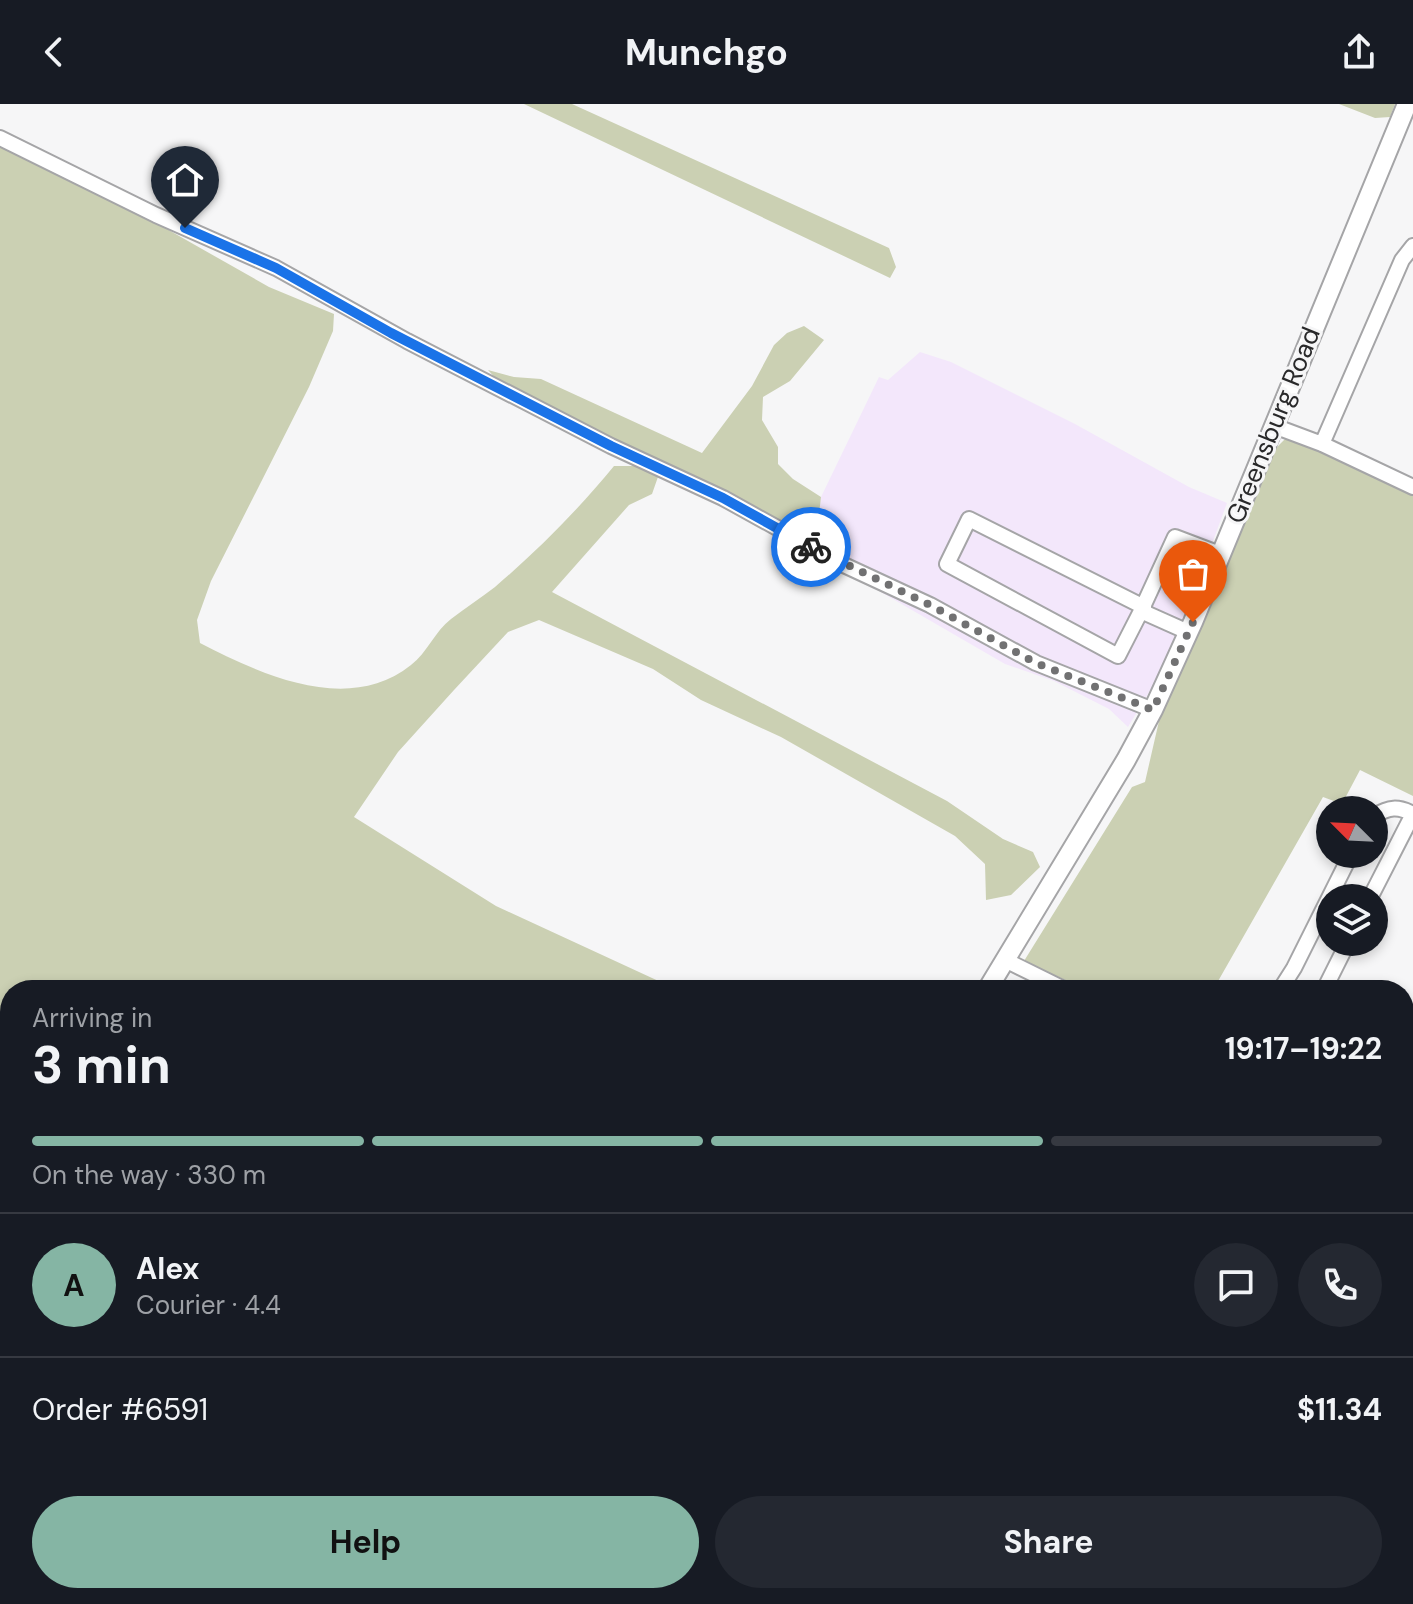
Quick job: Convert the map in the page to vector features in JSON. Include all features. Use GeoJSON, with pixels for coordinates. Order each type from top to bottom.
{"type":"FeatureCollection","features":[{"type":"Feature","properties":{"kind":"main road","name":"Greensburg Road"},"geometry":{"type":"LineString","coordinates":[[993,980],[1153,710],[1407,104]]}},
{"type":"Feature","properties":{"kind":"lane"},"geometry":{"type":"LineString","coordinates":[[0,138],[156,215],[276,268],[397,336],[611,446],[723,498],[846,566],[930,605],[1036,663],[1153,710]]}},
{"type":"Feature","properties":{"kind":"lane"},"geometry":{"type":"LineString","coordinates":[[1322,444],[1402,260],[1413,246]]}},
{"type":"Feature","properties":{"kind":"lane"},"geometry":{"type":"LineString","coordinates":[[1274,426],[1322,444],[1413,487]]}},
{"type":"Feature","properties":{"kind":"lane"},"geometry":{"type":"LineString","coordinates":[[1188,632],[1142,609],[969,519],[947,564],[1118,656],[1142,609],[1175,537],[1220,554]]}},
{"type":"Feature","properties":{"kind":"lane"},"geometry":{"type":"LineString","coordinates":[[1377,884],[1413,814],[1399,807],[1388,809]]}},
{"type":"Feature","properties":{"kind":"lane"},"geometry":{"type":"LineString","coordinates":[[1286,980],[1344,868]]}},
{"type":"Feature","properties":{"kind":"lane"},"geometry":{"type":"LineString","coordinates":[[1329,980],[1341,956]]}},
{"type":"Feature","properties":{"kind":"lane"},"geometry":{"type":"LineString","coordinates":[[1005,960],[1046,980]]}},
{"type":"Feature","properties":{"kind":"shaded area"},"geometry":{"type":"Polygon","coordinates":[[[920,352],[951,362],[1075,424],[1189,487],[1227,503],[1195,590],[1154,684],[1128,727],[1109,709],[1054,681],[1005,664],[801,549],[802,538],[817,531],[821,497],[879,377],[888,380],[920,352]]]}},
{"type":"Feature","properties":{"kind":"green space"},"geometry":{"type":"Polygon","coordinates":[[[524,104],[572,104],[889,248],[896,267],[890,278],[524,104]]]}},
{"type":"Feature","properties":{"kind":"green space"},"geometry":{"type":"Polygon","coordinates":[[[1339,104],[1395,104],[1390,117],[1375,118],[1339,104]]]}},
{"type":"Feature","properties":{"kind":"green space"},"geometry":{"type":"Polygon","coordinates":[[[0,146],[114,199],[269,287],[334,314],[333,331],[309,387],[211,581],[197,620],[200,643],[250,667],[305,685],[360,687],[386,680],[411,665],[445,624],[527,559],[614,466],[642,466],[659,474],[652,494],[629,505],[552,592],[947,801],[1003,839],[1033,852],[1040,867],[1011,895],[986,900],[985,864],[955,836],[781,737],[701,700],[653,669],[539,620],[508,632],[398,752],[354,817],[496,906],[656,980],[0,980],[0,146]]]}},
{"type":"Feature","properties":{"kind":"green space"},"geometry":{"type":"Polygon","coordinates":[[[804,326],[824,340],[790,381],[763,397],[762,420],[778,447],[778,464],[793,479],[821,497],[817,532],[802,538],[695,477],[611,446],[509,393],[488,370],[514,377],[541,379],[702,453],[752,386],[774,345],[787,333],[804,326]]]}},
{"type":"Feature","properties":{"kind":"green space"},"geometry":{"type":"Polygon","coordinates":[[[1287,437],[1413,494],[1413,796],[1360,770],[1346,796],[1316,796],[1316,809],[1219,980],[1065,980],[1024,961],[1132,787],[1145,782],[1159,721],[1272,452],[1287,437]]]}},
{"type":"Feature","properties":{"kind":"way so far"},"geometry":{"type":"LineString","coordinates":[[811,547],[930,605],[1036,663],[1153,710],[1193,622]]}},
{"type":"Feature","properties":{"kind":"route"},"geometry":{"type":"LineString","coordinates":[[185,228],[276,268],[391,333],[611,446],[723,498],[811,547]]}}]}
